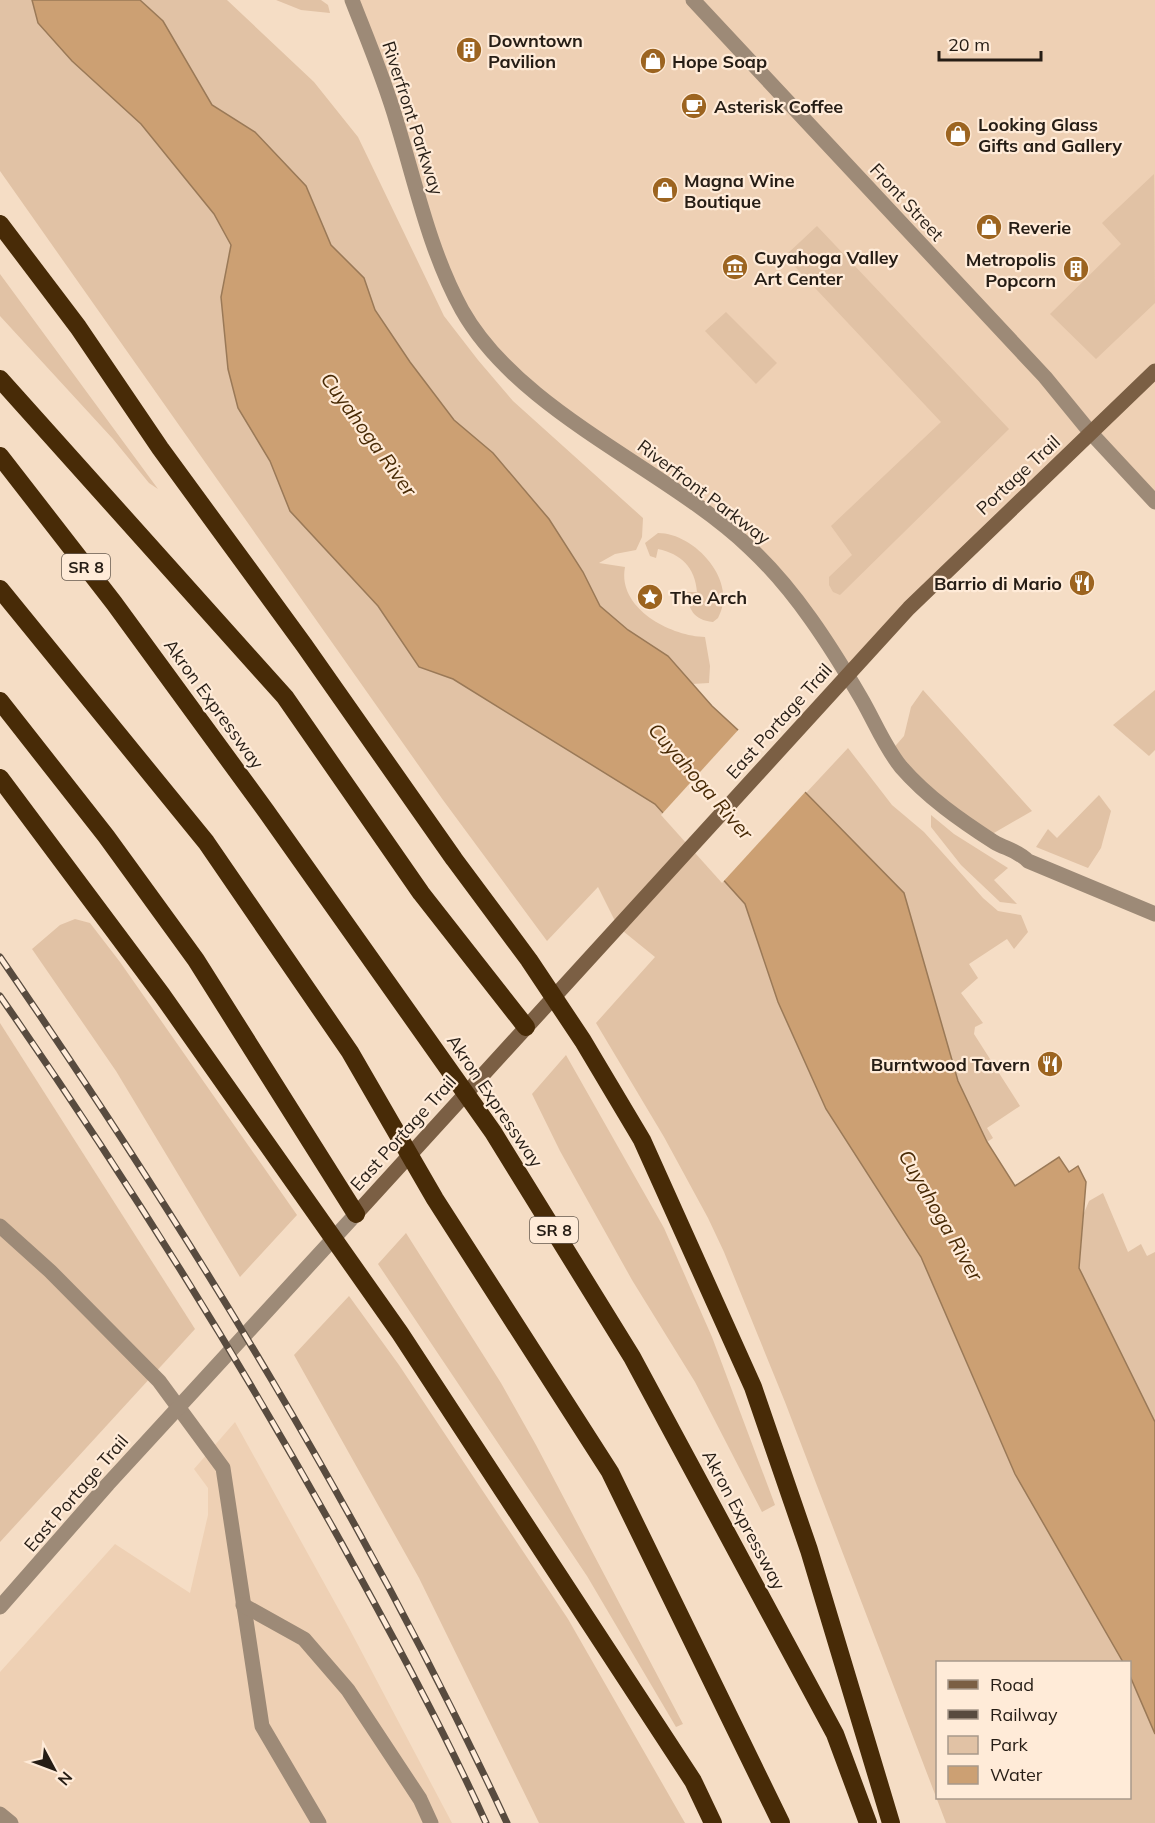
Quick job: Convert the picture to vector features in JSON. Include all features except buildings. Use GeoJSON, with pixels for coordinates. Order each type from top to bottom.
{"type":"FeatureCollection","features":[{"type":"Feature","properties":{"kind":"highway"},"geometry":{"type":"LineString","coordinates":[[0,224],[78,327],[160,448],[304,645],[454,860],[529,960],[583,1041],[642,1140],[753,1387],[809,1550],[891,1823]]}},
{"type":"Feature","properties":{"kind":"highway"},"geometry":{"type":"LineString","coordinates":[[0,379],[285,697],[421,893],[526,1027]]}},
{"type":"Feature","properties":{"kind":"highway","name":"Akron Expressway"},"geometry":{"type":"LineString","coordinates":[[0,456],[114,603],[267,811],[493,1132],[632,1357],[835,1734],[868,1823]]}},
{"type":"Feature","properties":{"kind":"highway"},"geometry":{"type":"LineString","coordinates":[[0,589],[206,842],[350,1052],[435,1199],[610,1472],[781,1823]]}},
{"type":"Feature","properties":{"kind":"highway"},"geometry":{"type":"LineString","coordinates":[[0,701],[106,836],[196,960],[356,1214]]}},
{"type":"Feature","properties":{"kind":"highway"},"geometry":{"type":"LineString","coordinates":[[0,778],[162,995],[400,1333],[693,1781],[713,1823]]}},
{"type":"Feature","properties":{"kind":"main road","name":"Portage Trail"},"geometry":{"type":"LineString","coordinates":[[909,608],[1155,371]]}},
{"type":"Feature","properties":{"kind":"main road","name":"East Portage Trail"},"geometry":{"type":"LineString","coordinates":[[356,1214],[909,608]]}},
{"type":"Feature","properties":{"kind":"street","name":"Riverfront Parkway"},"geometry":{"type":"LineString","coordinates":[[352,0],[385,83],[432,240],[462,310],[506,364],[553,406],[705,512],[766,563],[800,604],[862,699],[885,745],[901,766],[959,819],[1004,848],[1018,851],[1028,861],[1155,914]]}},
{"type":"Feature","properties":{"kind":"street","name":"Front Street"},"geometry":{"type":"LineString","coordinates":[[693,0],[1045,377],[1090,432],[1155,502]]}},
{"type":"Feature","properties":{"kind":"street","name":"East Portage Trail"},"geometry":{"type":"LineString","coordinates":[[0,1607],[108,1484],[356,1214]]}},
{"type":"Feature","properties":{"kind":"street"},"geometry":{"type":"LineString","coordinates":[[0,1226],[50,1270],[159,1381],[223,1468],[262,1726],[320,1823]]}},
{"type":"Feature","properties":{"kind":"street"},"geometry":{"type":"LineString","coordinates":[[243,1605],[304,1639],[348,1690],[420,1799],[430,1823]]}},
{"type":"Feature","properties":{"kind":"street"},"geometry":{"type":"LineString","coordinates":[[0,1814],[11,1823]]}},
{"type":"Feature","properties":{"kind":"shaded area"},"geometry":{"type":"Polygon","coordinates":[[[352,0],[1155,0],[1155,502],[1091,432],[849,679],[766,563],[553,406],[462,310],[352,0]]]}},
{"type":"Feature","properties":{"kind":"shaded area"},"geometry":{"type":"Polygon","coordinates":[[[235,1422],[349,1628],[452,1823],[11,1823],[0,1814],[0,1672],[115,1544],[190,1593],[208,1515],[208,1488],[194,1469],[235,1422]]]}},
{"type":"Feature","properties":{"kind":"green space"},"geometry":{"type":"Polygon","coordinates":[[[0,0],[32,0],[38,23],[72,61],[141,124],[214,214],[231,245],[221,297],[228,369],[238,408],[270,461],[290,511],[378,606],[419,667],[453,679],[655,804],[745,904],[778,1002],[826,1109],[921,1257],[1015,1474],[1122,1661],[936,1661],[936,1797],[785,1402],[724,1252],[664,1137],[596,1023],[655,957],[618,927],[598,887],[547,941],[443,800],[0,171],[0,0]]]}},
{"type":"Feature","properties":{"kind":"green space"},"geometry":{"type":"Polygon","coordinates":[[[141,0],[227,0],[314,82],[358,137],[444,316],[513,401],[643,518],[642,537],[636,550],[615,554],[599,563],[625,567],[625,582],[629,595],[649,617],[677,631],[705,637],[710,666],[709,683],[692,684],[668,656],[628,630],[600,606],[583,572],[549,519],[493,453],[454,420],[410,362],[375,310],[364,278],[331,245],[308,190],[255,132],[212,105],[163,21],[141,0]]]}},
{"type":"Feature","properties":{"kind":"green space"},"geometry":{"type":"Polygon","coordinates":[[[276,0],[321,0],[328,5],[330,13],[301,10],[276,0]]]}},
{"type":"Feature","properties":{"kind":"green space"},"geometry":{"type":"Polygon","coordinates":[[[1154,174],[1155,303],[1096,359],[1050,314],[1121,244],[1102,223],[1154,174]]]}},
{"type":"Feature","properties":{"kind":"green space"},"geometry":{"type":"Polygon","coordinates":[[[817,226],[1009,429],[840,595],[833,592],[829,585],[829,577],[852,555],[831,526],[941,422],[785,256],[817,226]]]}},
{"type":"Feature","properties":{"kind":"green space"},"geometry":{"type":"Polygon","coordinates":[[[0,274],[158,489],[149,483],[113,439],[0,316],[0,274]]]}},
{"type":"Feature","properties":{"kind":"green space"},"geometry":{"type":"Polygon","coordinates":[[[726,312],[777,363],[756,384],[705,331],[726,312]]]}},
{"type":"Feature","properties":{"kind":"green space"},"geometry":{"type":"Polygon","coordinates":[[[658,533],[672,535],[686,541],[710,562],[723,590],[723,604],[718,618],[713,622],[701,619],[693,613],[686,592],[697,592],[696,583],[685,563],[674,554],[658,549],[656,558],[650,556],[645,543],[658,533]]]}},
{"type":"Feature","properties":{"kind":"green space"},"geometry":{"type":"Polygon","coordinates":[[[923,690],[1032,811],[987,837],[890,752],[904,736],[911,707],[923,690]]]}},
{"type":"Feature","properties":{"kind":"green space"},"geometry":{"type":"Polygon","coordinates":[[[1155,690],[1155,750],[1149,756],[1113,725],[1155,690]]]}},
{"type":"Feature","properties":{"kind":"green space"},"geometry":{"type":"Polygon","coordinates":[[[848,748],[892,805],[924,832],[983,898],[998,911],[1021,915],[1028,932],[1014,949],[1007,939],[969,964],[978,978],[961,993],[983,1023],[975,1027],[974,1034],[1020,1106],[987,1128],[993,1138],[987,1142],[958,1081],[904,893],[806,793],[848,748]]]}},
{"type":"Feature","properties":{"kind":"green space"},"geometry":{"type":"Polygon","coordinates":[[[1099,795],[1111,811],[1101,848],[1088,868],[1036,847],[1048,829],[1057,838],[1099,795]]]}},
{"type":"Feature","properties":{"kind":"green space"},"geometry":{"type":"Polygon","coordinates":[[[931,815],[954,834],[1008,868],[994,880],[1017,904],[1000,902],[961,865],[931,827],[931,815]]]}},
{"type":"Feature","properties":{"kind":"green space"},"geometry":{"type":"Polygon","coordinates":[[[75,919],[90,923],[120,962],[297,1215],[240,1277],[116,1071],[32,949],[60,925],[75,919]]]}},
{"type":"Feature","properties":{"kind":"green space"},"geometry":{"type":"Polygon","coordinates":[[[0,1023],[195,1329],[0,1542],[0,1023]]]}},
{"type":"Feature","properties":{"kind":"green space"},"geometry":{"type":"Polygon","coordinates":[[[566,1055],[664,1228],[712,1337],[775,1505],[762,1512],[695,1382],[632,1280],[560,1151],[532,1094],[566,1055]]]}},
{"type":"Feature","properties":{"kind":"green space"},"geometry":{"type":"Polygon","coordinates":[[[1103,1193],[1128,1252],[1141,1244],[1147,1256],[1155,1252],[1155,1422],[1079,1268],[1084,1213],[1089,1201],[1103,1193]]]}},
{"type":"Feature","properties":{"kind":"green space"},"geometry":{"type":"Polygon","coordinates":[[[406,1233],[501,1383],[536,1445],[683,1724],[676,1727],[587,1576],[378,1264],[406,1233]]]}},
{"type":"Feature","properties":{"kind":"green space"},"geometry":{"type":"Polygon","coordinates":[[[349,1296],[399,1365],[568,1619],[685,1823],[539,1823],[419,1578],[294,1355],[349,1296]]]}},
{"type":"Feature","properties":{"kind":"green space"},"geometry":{"type":"Polygon","coordinates":[[[1131,1678],[1155,1734],[1155,1823],[946,1823],[937,1799],[1131,1799],[1131,1678]]]}},
{"type":"Feature","properties":{"kind":"water","name":"Cuyahoga River"},"geometry":{"type":"Polygon","coordinates":[[[32,0],[140,0],[163,21],[212,105],[255,132],[306,186],[331,245],[364,278],[375,310],[410,362],[454,420],[493,453],[549,519],[583,572],[600,606],[628,630],[668,656],[712,706],[806,793],[904,893],[958,1081],[987,1142],[1015,1186],[1059,1157],[1069,1172],[1078,1166],[1086,1182],[1079,1268],[1155,1422],[1155,1734],[1131,1678],[1131,1661],[1122,1661],[1015,1474],[921,1257],[826,1109],[778,1002],[745,904],[655,804],[453,679],[419,667],[378,606],[290,511],[270,461],[238,408],[228,369],[221,297],[231,245],[214,214],[141,124],[72,61],[38,23],[32,0]]]}},
{"type":"Feature","properties":{"kind":"pier"},"geometry":{"type":"Polygon","coordinates":[[[740,728],[807,790],[722,883],[661,815],[740,728]]]}},
{"type":"Feature","properties":{"kind":"railway"},"geometry":{"type":"LineString","coordinates":[[0,957],[139,1166],[272,1380],[395,1598],[507,1823]]}},
{"type":"Feature","properties":{"kind":"railway"},"geometry":{"type":"LineString","coordinates":[[0,996],[135,1197],[262,1404],[398,1647],[486,1823]]}},
{"type":"Feature","properties":{"kind":"place","name":"Downtown Pavilion"},"geometry":{"type":"Point","coordinates":[469,50]}},
{"type":"Feature","properties":{"kind":"place","name":"Hope Soap"},"geometry":{"type":"Point","coordinates":[653,61]}},
{"type":"Feature","properties":{"kind":"place","name":"Asterisk Coffee"},"geometry":{"type":"Point","coordinates":[694,106]}},
{"type":"Feature","properties":{"kind":"place","name":"Looking Glass Gifts and Gallery"},"geometry":{"type":"Point","coordinates":[958,134]}},
{"type":"Feature","properties":{"kind":"place","name":"Magna Wine Boutique"},"geometry":{"type":"Point","coordinates":[665,190]}},
{"type":"Feature","properties":{"kind":"place","name":"Reverie"},"geometry":{"type":"Point","coordinates":[989,227]}},
{"type":"Feature","properties":{"kind":"place","name":"Cuyahoga Valley Art Center"},"geometry":{"type":"Point","coordinates":[735,267]}},
{"type":"Feature","properties":{"kind":"place","name":"Metropolis Popcorn"},"geometry":{"type":"Point","coordinates":[1076,269]}},
{"type":"Feature","properties":{"kind":"place","name":"Barrio di Mario"},"geometry":{"type":"Point","coordinates":[1082,583]}},
{"type":"Feature","properties":{"kind":"place","name":"The Arch"},"geometry":{"type":"Point","coordinates":[650,597]}},
{"type":"Feature","properties":{"kind":"place","name":"Burntwood Tavern"},"geometry":{"type":"Point","coordinates":[1050,1064]}}]}
